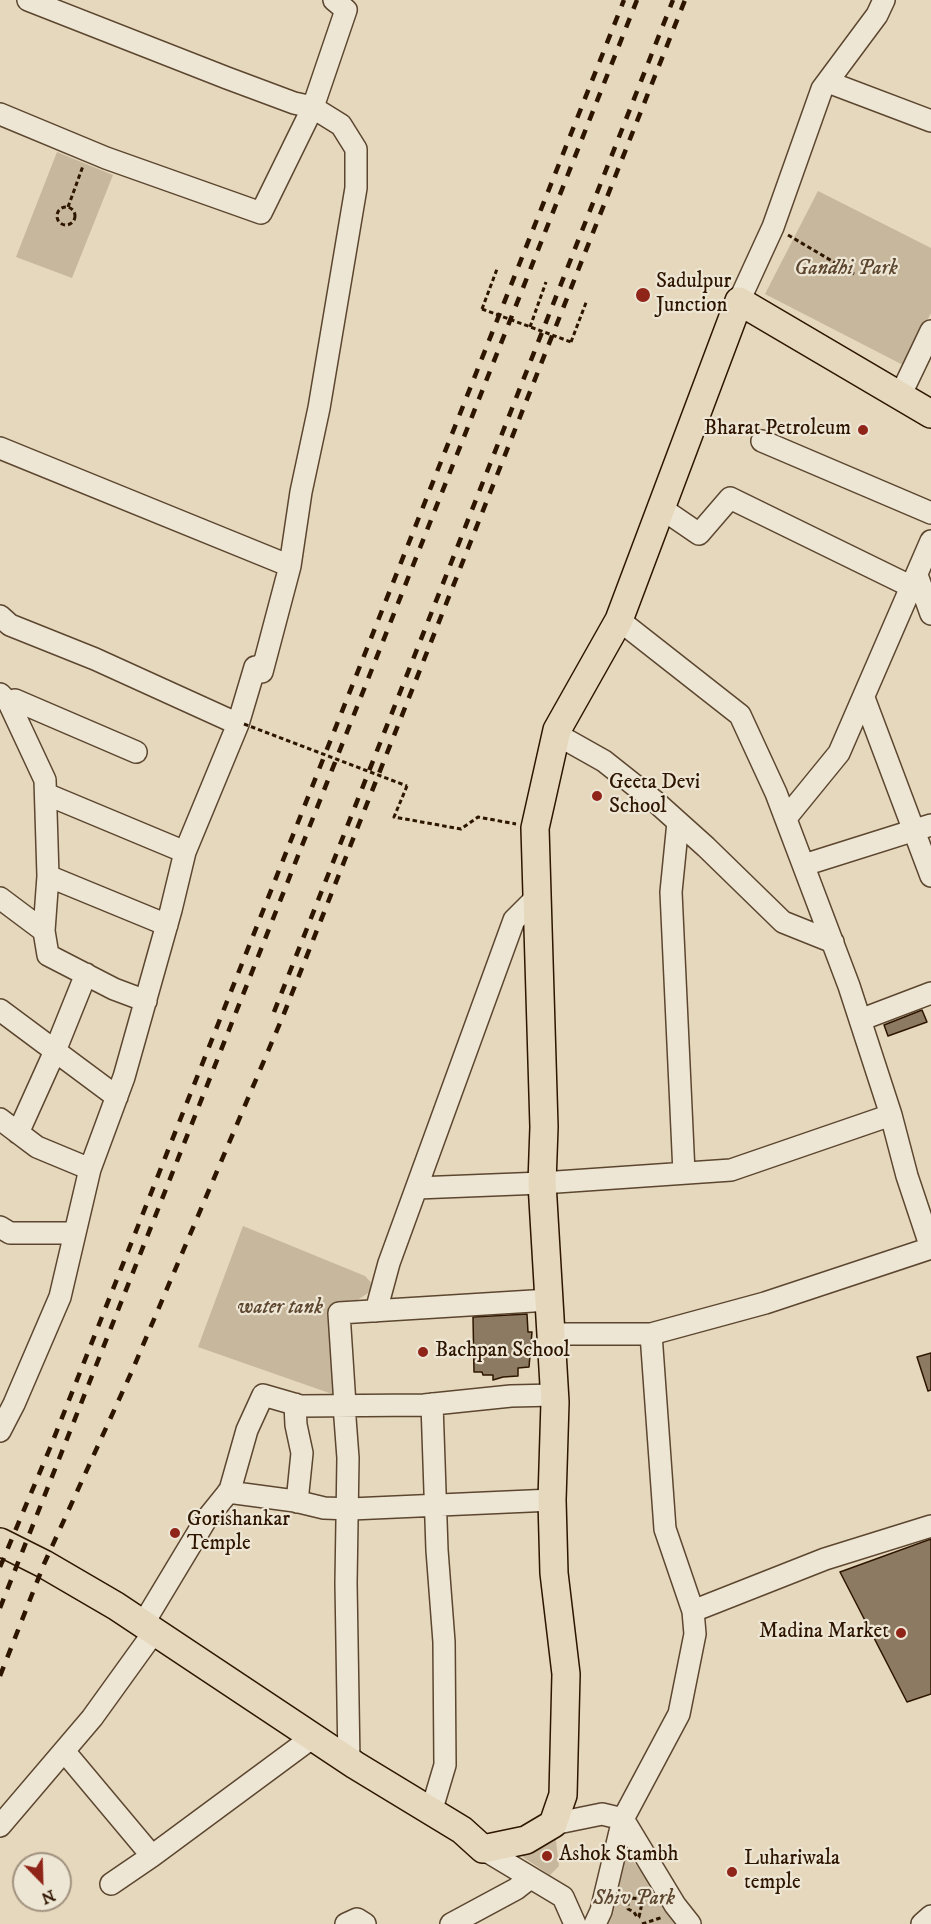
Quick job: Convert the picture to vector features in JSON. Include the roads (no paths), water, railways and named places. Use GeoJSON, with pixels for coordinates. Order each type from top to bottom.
{"type":"FeatureCollection","features":[{"type":"Feature","properties":{"kind":"main road"},"geometry":{"type":"LineString","coordinates":[[0,1542],[116,1605],[350,1762],[462,1830],[483,1850],[526,1840],[553,1824],[563,1795],[566,1674],[554,1574],[552,1500],[555,1395],[542,1183],[544,1127],[536,828],[556,734],[619,620],[739,301],[931,414]]}},
{"type":"Feature","properties":{"kind":"street"},"geometry":{"type":"LineString","coordinates":[[0,1431],[60,1297],[90,1169],[117,1097],[146,1001],[185,852],[241,724],[255,667],[262,672],[290,566],[301,492],[319,408],[356,188],[356,149],[341,125],[313,107],[294,103],[227,78],[28,0]]}},
{"type":"Feature","properties":{"kind":"street"},"geometry":{"type":"LineString","coordinates":[[0,114],[89,151],[261,213],[313,107],[346,10],[334,0]]}},
{"type":"Feature","properties":{"kind":"street"},"geometry":{"type":"LineString","coordinates":[[739,301],[773,227],[822,89],[877,15],[884,0]]}},
{"type":"Feature","properties":{"kind":"street"},"geometry":{"type":"LineString","coordinates":[[828,82],[931,121]]}},
{"type":"Feature","properties":{"kind":"street"},"geometry":{"type":"LineString","coordinates":[[900,396],[931,331]]}},
{"type":"Feature","properties":{"kind":"street"},"geometry":{"type":"LineString","coordinates":[[762,441],[931,513]]}},
{"type":"Feature","properties":{"kind":"street"},"geometry":{"type":"LineString","coordinates":[[0,448],[290,566]]}},
{"type":"Feature","properties":{"kind":"street"},"geometry":{"type":"LineString","coordinates":[[661,508],[699,534],[730,498],[915,581],[931,614]]}},
{"type":"Feature","properties":{"kind":"street"},"geometry":{"type":"LineString","coordinates":[[786,818],[839,753],[931,541]]}},
{"type":"Feature","properties":{"kind":"street"},"geometry":{"type":"LineString","coordinates":[[0,616],[10,625],[95,658],[241,724]]}},
{"type":"Feature","properties":{"kind":"street"},"geometry":{"type":"LineString","coordinates":[[551,1334],[651,1334],[765,1303],[931,1248],[907,1176],[891,1115],[833,942],[786,818],[740,715],[619,620]]}},
{"type":"Feature","properties":{"kind":"street"},"geometry":{"type":"LineString","coordinates":[[864,698],[922,828],[931,876]]}},
{"type":"Feature","properties":{"kind":"street"},"geometry":{"type":"LineString","coordinates":[[4,699],[15,700],[136,752]]}},
{"type":"Feature","properties":{"kind":"street"},"geometry":{"type":"LineString","coordinates":[[4,699],[45,780],[48,876],[44,931],[48,955],[114,989],[146,1001]]}},
{"type":"Feature","properties":{"kind":"street"},"geometry":{"type":"LineString","coordinates":[[556,734],[604,761],[678,822],[783,922],[833,942]]}},
{"type":"Feature","properties":{"kind":"street"},"geometry":{"type":"LineString","coordinates":[[46,794],[185,852]]}},
{"type":"Feature","properties":{"kind":"street"},"geometry":{"type":"LineString","coordinates":[[678,822],[671,892],[684,1173]]}},
{"type":"Feature","properties":{"kind":"street"},"geometry":{"type":"LineString","coordinates":[[804,865],[922,828]]}},
{"type":"Feature","properties":{"kind":"street"},"geometry":{"type":"LineString","coordinates":[[48,876],[167,925]]}},
{"type":"Feature","properties":{"kind":"street"},"geometry":{"type":"LineString","coordinates":[[376,1311],[389,1263],[514,920],[537,897]]}},
{"type":"Feature","properties":{"kind":"street"},"geometry":{"type":"LineString","coordinates":[[0,898],[44,931]]}},
{"type":"Feature","properties":{"kind":"street"},"geometry":{"type":"LineString","coordinates":[[18,1133],[56,1051],[86,974]]}},
{"type":"Feature","properties":{"kind":"street"},"geometry":{"type":"LineString","coordinates":[[860,1020],[931,993]]}},
{"type":"Feature","properties":{"kind":"street"},"geometry":{"type":"LineString","coordinates":[[0,1010],[117,1097]]}},
{"type":"Feature","properties":{"kind":"street"},"geometry":{"type":"LineString","coordinates":[[417,1188],[542,1183],[731,1170],[891,1115]]}},
{"type":"Feature","properties":{"kind":"street"},"geometry":{"type":"LineString","coordinates":[[0,1119],[37,1147],[90,1169]]}},
{"type":"Feature","properties":{"kind":"street"},"geometry":{"type":"LineString","coordinates":[[0,1227],[10,1233],[75,1233]]}},
{"type":"Feature","properties":{"kind":"street"},"geometry":{"type":"LineString","coordinates":[[350,1762],[346,1583],[348,1458],[339,1313],[549,1300]]}},
{"type":"Feature","properties":{"kind":"street"},"geometry":{"type":"LineString","coordinates":[[595,1924],[601,1911],[623,1819],[679,1714],[695,1634],[693,1611],[665,1529],[651,1334]]}},
{"type":"Feature","properties":{"kind":"street"},"geometry":{"type":"LineString","coordinates":[[0,1826],[92,1718],[148,1628],[205,1521],[228,1492],[247,1430],[263,1395],[295,1404],[344,1405],[432,1404],[511,1396],[555,1395]]}},
{"type":"Feature","properties":{"kind":"street"},"geometry":{"type":"LineString","coordinates":[[295,1404],[296,1425],[302,1453],[297,1502]]}},
{"type":"Feature","properties":{"kind":"street"},"geometry":{"type":"LineString","coordinates":[[432,1404],[435,1505],[444,1642],[446,1765],[437,1816]]}},
{"type":"Feature","properties":{"kind":"street"},"geometry":{"type":"LineString","coordinates":[[228,1492],[324,1508],[348,1509],[552,1500]]}},
{"type":"Feature","properties":{"kind":"street"},"geometry":{"type":"LineString","coordinates":[[693,1611],[825,1559],[931,1526]]}},
{"type":"Feature","properties":{"kind":"street"},"geometry":{"type":"LineString","coordinates":[[111,1884],[313,1737]]}},
{"type":"Feature","properties":{"kind":"street"},"geometry":{"type":"LineString","coordinates":[[64,1751],[152,1856]]}},
{"type":"Feature","properties":{"kind":"street"},"geometry":{"type":"LineString","coordinates":[[553,1824],[602,1814],[623,1819],[675,1905],[690,1924]]}},
{"type":"Feature","properties":{"kind":"street"},"geometry":{"type":"LineString","coordinates":[[483,1850],[563,1898],[575,1924]]}},
{"type":"Feature","properties":{"kind":"street"},"geometry":{"type":"LineString","coordinates":[[451,1924],[516,1889],[530,1878]]}},
{"type":"Feature","properties":{"kind":"street"},"geometry":{"type":"LineString","coordinates":[[922,1924],[931,1916]]}},
{"type":"Feature","properties":{"kind":"street"},"geometry":{"type":"LineString","coordinates":[[346,1924],[357,1918],[365,1924]]}},
{"type":"Feature","properties":{"kind":"railway"},"geometry":{"type":"LineString","coordinates":[[0,1567],[50,1448],[624,0]]}},
{"type":"Feature","properties":{"kind":"railway"},"geometry":{"type":"LineString","coordinates":[[0,1608],[637,0]]}},
{"type":"Feature","properties":{"kind":"railway"},"geometry":{"type":"LineString","coordinates":[[274,1012],[673,0]]}},
{"type":"Feature","properties":{"kind":"railway"},"geometry":{"type":"LineString","coordinates":[[0,1676],[44,1564],[132,1371],[283,1016],[685,0]]}},
{"type":"Feature","properties":{"kind":"place","name":"Sadulpur Junction"},"geometry":{"type":"Point","coordinates":[643,295]}},
{"type":"Feature","properties":{"kind":"place","name":"Bharat Petroleum"},"geometry":{"type":"Point","coordinates":[863,430]}},
{"type":"Feature","properties":{"kind":"place","name":"Geeta Devi School"},"geometry":{"type":"Point","coordinates":[597,796]}},
{"type":"Feature","properties":{"kind":"place","name":"Bachpan School"},"geometry":{"type":"Point","coordinates":[423,1352]}},
{"type":"Feature","properties":{"kind":"place","name":"Gorishankar Temple"},"geometry":{"type":"Point","coordinates":[175,1533]}},
{"type":"Feature","properties":{"kind":"place","name":"Madina Market"},"geometry":{"type":"Point","coordinates":[901,1633]}},
{"type":"Feature","properties":{"kind":"place","name":"Ashok Stambh"},"geometry":{"type":"Point","coordinates":[547,1856]}},
{"type":"Feature","properties":{"kind":"place","name":"Luhariwala temple"},"geometry":{"type":"Point","coordinates":[732,1872]}},
{"type":"Feature","properties":{"kind":"park label","name":"Gandhi Park"},"geometry":{"type":"Point","coordinates":[846,270]}},
{"type":"Feature","properties":{"kind":"park label","name":"water tank"},"geometry":{"type":"Point","coordinates":[280,1309]}},
{"type":"Feature","properties":{"kind":"park label","name":"Shiv Park"},"geometry":{"type":"Point","coordinates":[634,1900]}}]}
